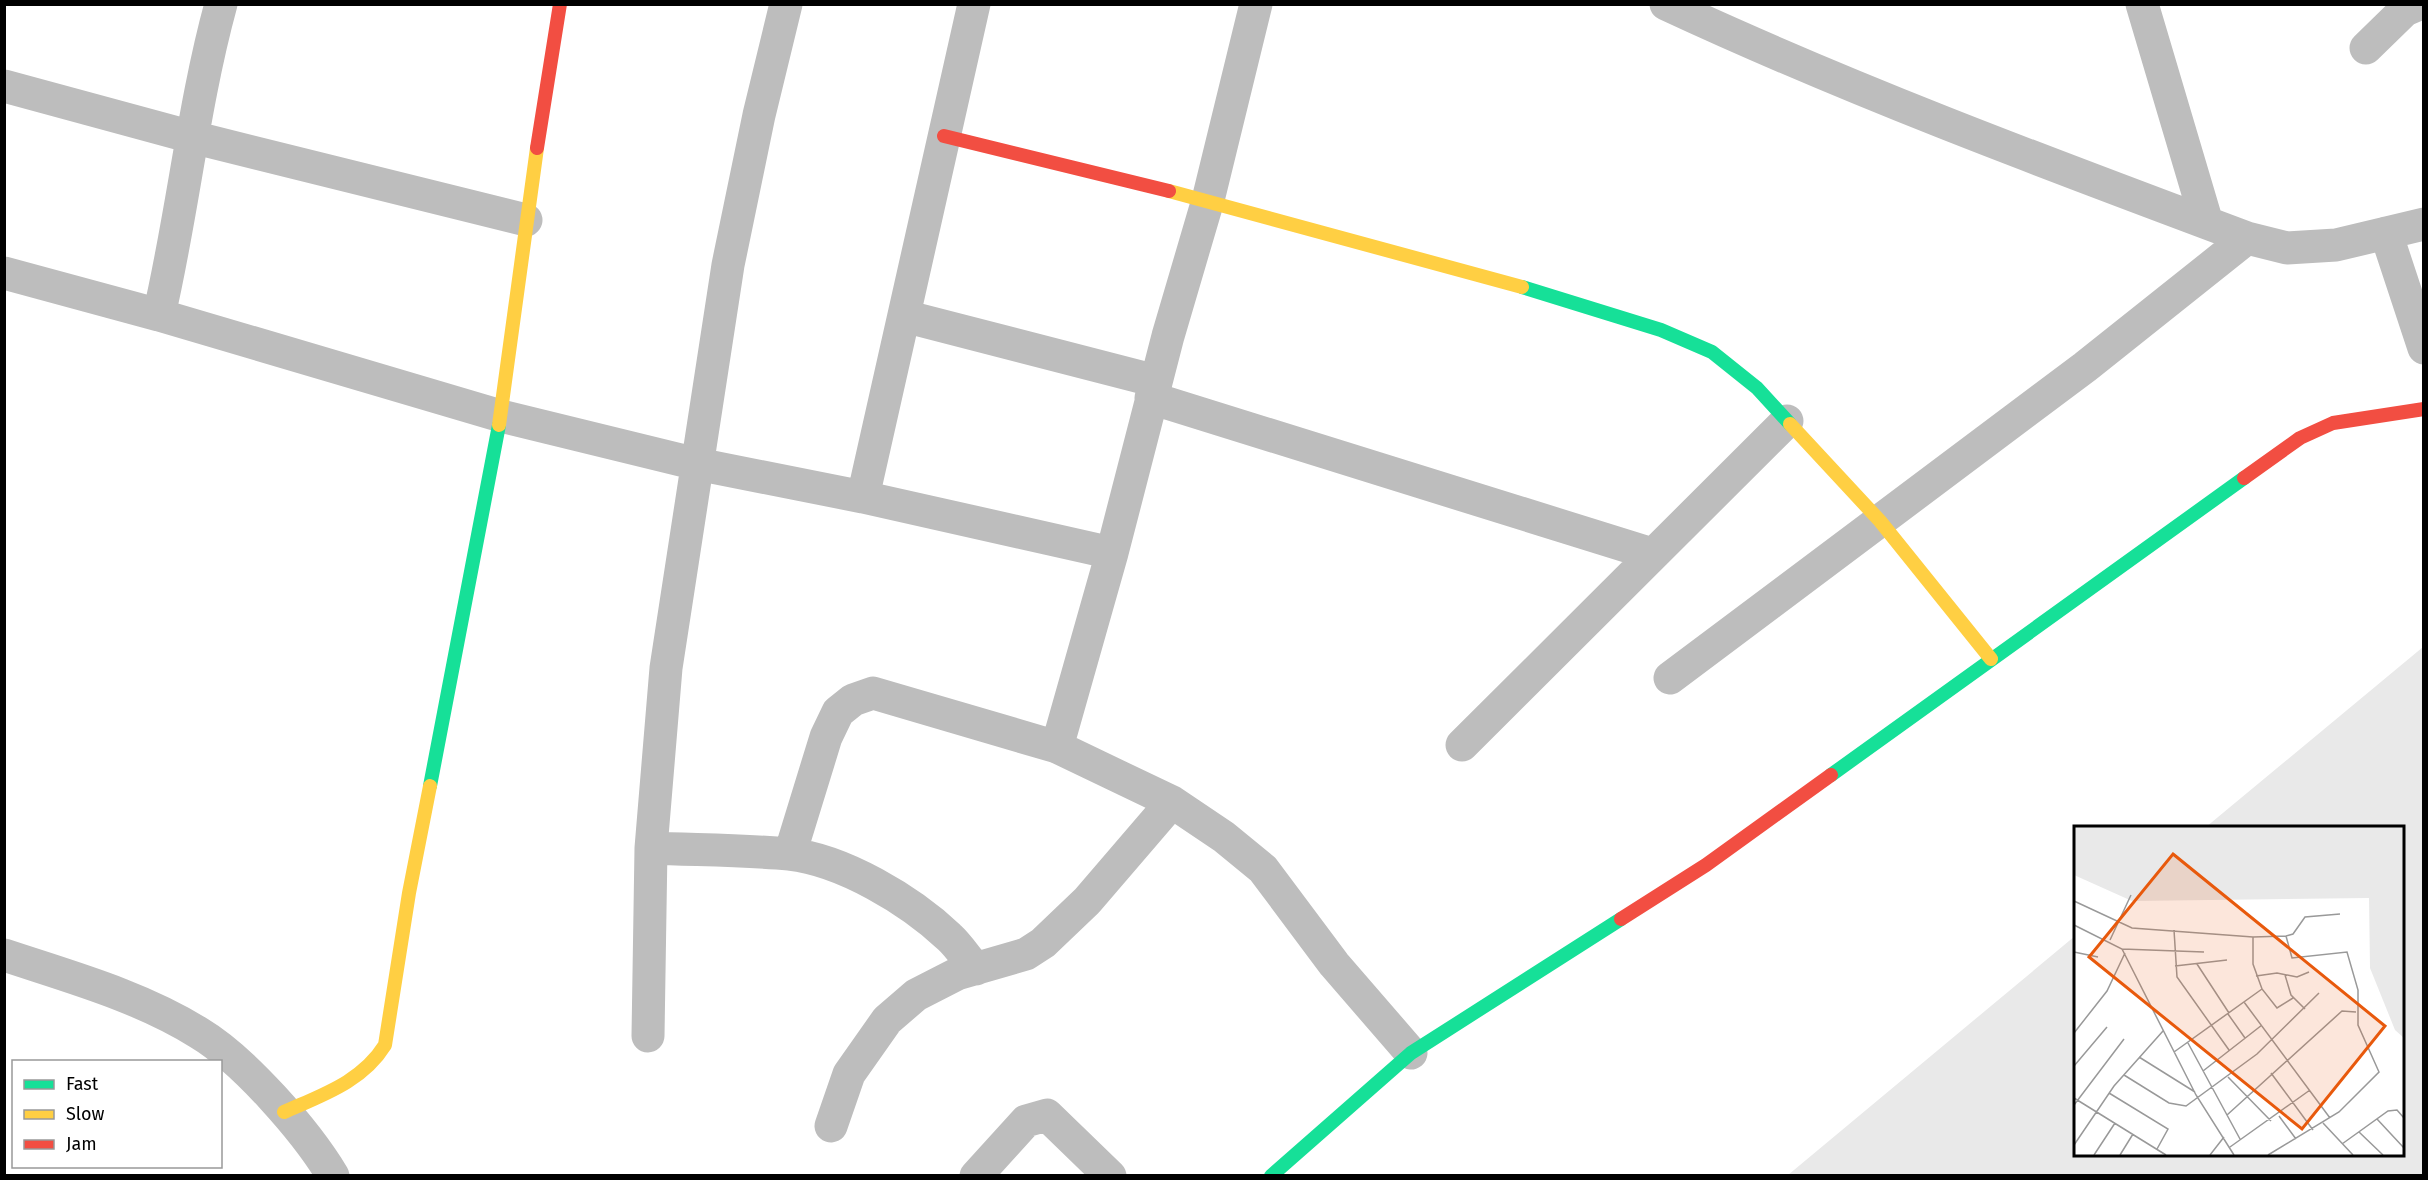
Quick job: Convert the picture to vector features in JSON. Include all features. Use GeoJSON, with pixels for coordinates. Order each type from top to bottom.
{"type":"FeatureCollection","features":[{"type":"Feature","properties":{"kind":"street"},"geometry":{"type":"LineString","coordinates":[[159,315],[172,257],[192,136],[220,4]]}},
{"type":"Feature","properties":{"kind":"street"},"geometry":{"type":"LineString","coordinates":[[284,1112],[332,1090],[355,1076],[372,1064],[385,1045],[411,881],[501,416],[526,220],[561,4]]}},
{"type":"Feature","properties":{"kind":"street"},"geometry":{"type":"LineString","coordinates":[[648,1036],[651,848],[666,668],[728,265],[759,115],[786,4]]}},
{"type":"Feature","properties":{"kind":"street"},"geometry":{"type":"LineString","coordinates":[[863,497],[974,4]]}},
{"type":"Feature","properties":{"kind":"street"},"geometry":{"type":"LineString","coordinates":[[1058,747],[1154,390],[1208,200],[1256,4]]}},
{"type":"Feature","properties":{"kind":"street"},"geometry":{"type":"LineString","coordinates":[[1666,4],[1751,44],[2247,238],[2288,248],[2336,245],[2424,224]]}},
{"type":"Feature","properties":{"kind":"street"},"geometry":{"type":"LineString","coordinates":[[2142,4],[2207,223]]}},
{"type":"Feature","properties":{"kind":"street"},"geometry":{"type":"LineString","coordinates":[[2366,48],[2405,10],[2419,4]]}},
{"type":"Feature","properties":{"kind":"street"},"geometry":{"type":"LineString","coordinates":[[4,86],[526,220]]}},
{"type":"Feature","properties":{"kind":"street"},"geometry":{"type":"LineString","coordinates":[[944,136],[1208,200],[1578,303],[1661,330],[1712,352],[1757,388],[1880,521],[1992,659]]}},
{"type":"Feature","properties":{"kind":"street"},"geometry":{"type":"LineString","coordinates":[[2386,233],[2424,348]]}},
{"type":"Feature","properties":{"kind":"street"},"geometry":{"type":"LineString","coordinates":[[1670,678],[2085,367],[2247,238]]}},
{"type":"Feature","properties":{"kind":"street"},"geometry":{"type":"LineString","coordinates":[[4,273],[159,315],[501,416],[697,465],[863,497],[1112,553]]}},
{"type":"Feature","properties":{"kind":"street"},"geometry":{"type":"LineString","coordinates":[[904,316],[1154,390],[1652,554]]}},
{"type":"Feature","properties":{"kind":"street"},"geometry":{"type":"LineString","coordinates":[[1271,1176],[1411,1053],[1706,865],[2300,438],[2333,423],[2424,409]]}},
{"type":"Feature","properties":{"kind":"street"},"geometry":{"type":"LineString","coordinates":[[1462,745],[1787,421]]}},
{"type":"Feature","properties":{"kind":"street"},"geometry":{"type":"LineString","coordinates":[[790,854],[826,737],[838,712],[853,699],[873,693],[1058,747],[1172,801],[1224,837],[1263,869],[1334,964],[1411,1053]]}},
{"type":"Feature","properties":{"kind":"street"},"geometry":{"type":"LineString","coordinates":[[831,1126],[849,1074],[887,1020],[916,995],[957,974],[1026,954],[1043,943],[1087,901],[1172,801]]}},
{"type":"Feature","properties":{"kind":"street"},"geometry":{"type":"LineString","coordinates":[[651,848],[790,854],[826,863],[867,880],[915,910],[950,938],[976,969]]}},
{"type":"Feature","properties":{"kind":"street"},"geometry":{"type":"LineString","coordinates":[[4,955],[112,991],[200,1033],[242,1066],[284,1112],[333,1176]]}},
{"type":"Feature","properties":{"kind":"street"},"geometry":{"type":"LineString","coordinates":[[976,1176],[1026,1121],[1047,1115],[1110,1176]]}},
{"type":"Feature","properties":{"kind":"shaded area"},"geometry":{"type":"Polygon","coordinates":[[[2423,647],[2423,1175],[1788,1175],[2074,937],[2074,1156],[2404,1156],[2404,826],[2207,826],[2423,647]]]}},
{"type":"Feature","properties":{"kind":"traffic: fast"},"geometry":{"type":"LineString","coordinates":[[1522,287],[1661,330],[1712,352],[1757,388],[1790,424]]}},
{"type":"Feature","properties":{"kind":"traffic: fast"},"geometry":{"type":"LineString","coordinates":[[430,786],[499,425]]}},
{"type":"Feature","properties":{"kind":"traffic: fast"},"geometry":{"type":"LineString","coordinates":[[1831,775],[2244,478]]}},
{"type":"Feature","properties":{"kind":"traffic: fast"},"geometry":{"type":"LineString","coordinates":[[1271,1176],[1411,1053],[1621,919]]}},
{"type":"Feature","properties":{"kind":"traffic: slow"},"geometry":{"type":"LineString","coordinates":[[499,425],[537,148]]}},
{"type":"Feature","properties":{"kind":"traffic: slow"},"geometry":{"type":"LineString","coordinates":[[1169,191],[1522,287]]}},
{"type":"Feature","properties":{"kind":"traffic: slow"},"geometry":{"type":"LineString","coordinates":[[1790,424],[1880,521],[1991,659]]}},
{"type":"Feature","properties":{"kind":"traffic: slow"},"geometry":{"type":"LineString","coordinates":[[284,1112],[327,1093],[353,1078],[376,1058],[385,1045],[409,893],[430,786]]}},
{"type":"Feature","properties":{"kind":"traffic: jam"},"geometry":{"type":"LineString","coordinates":[[537,148],[560,4]]}},
{"type":"Feature","properties":{"kind":"traffic: jam"},"geometry":{"type":"LineString","coordinates":[[944,136],[1169,191]]}},
{"type":"Feature","properties":{"kind":"traffic: jam"},"geometry":{"type":"LineString","coordinates":[[2244,478],[2300,438],[2333,423],[2424,409]]}},
{"type":"Feature","properties":{"kind":"traffic: jam"},"geometry":{"type":"LineString","coordinates":[[1621,919],[1706,865],[1831,775]]}}]}
